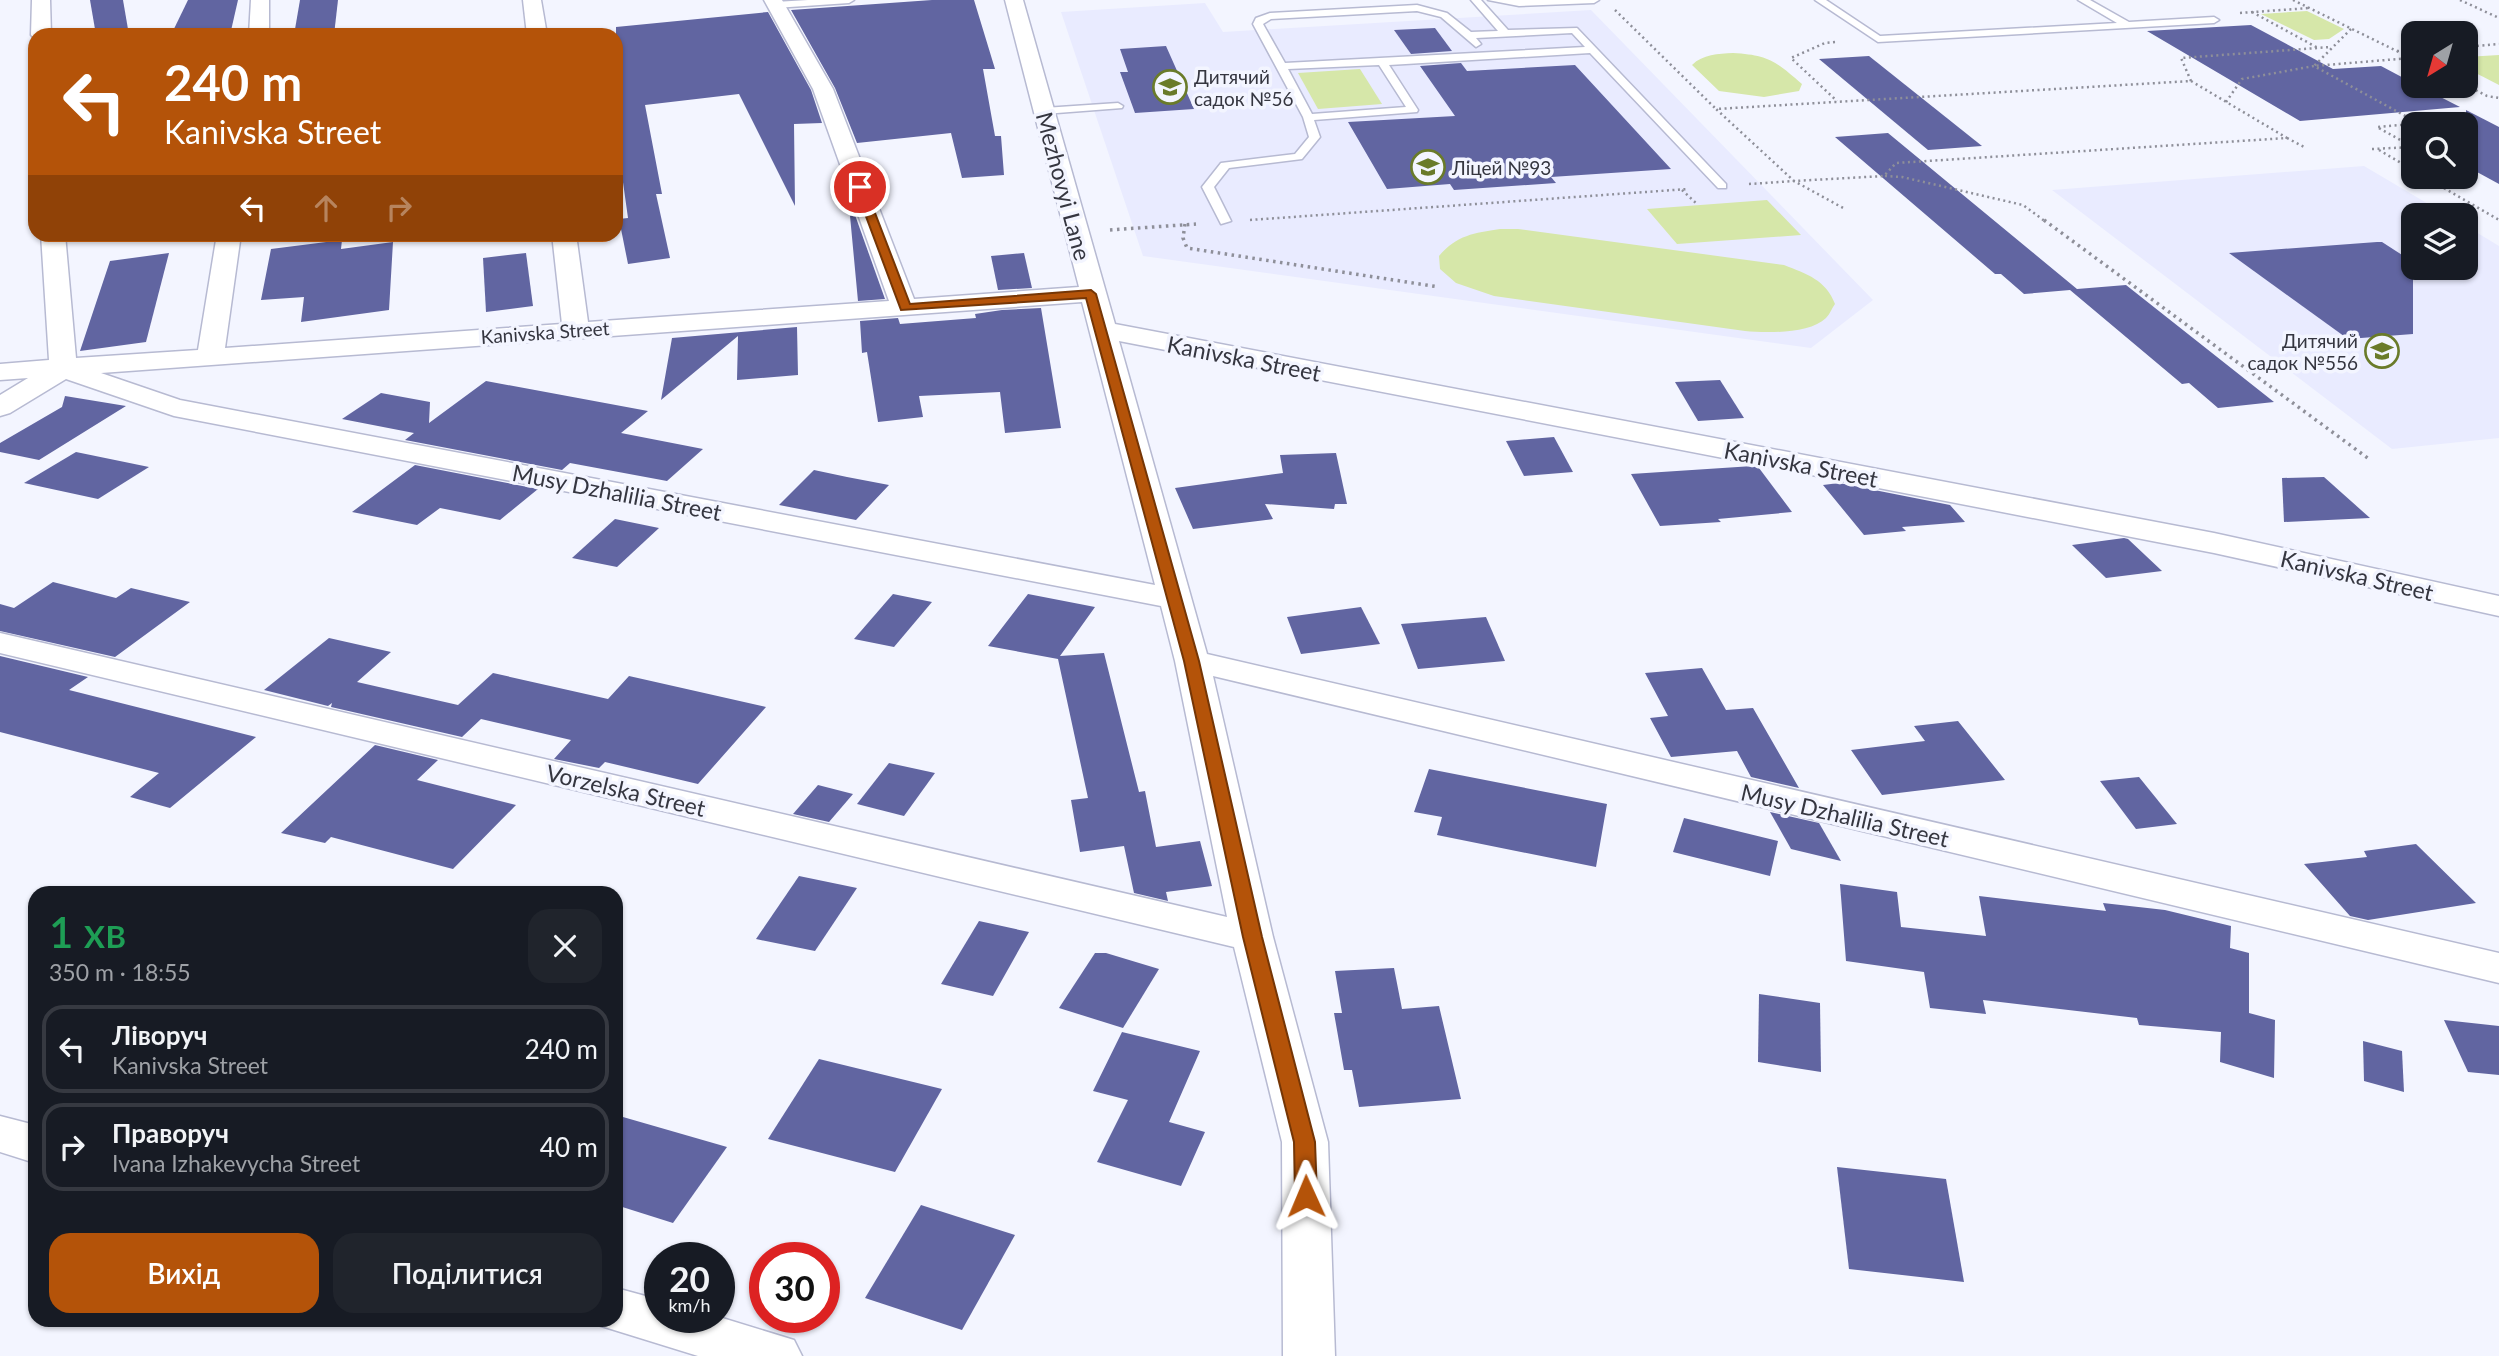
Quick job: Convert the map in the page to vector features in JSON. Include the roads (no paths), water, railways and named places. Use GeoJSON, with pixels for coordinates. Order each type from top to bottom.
{"type":"FeatureCollection","features":[{"type":"Feature","properties":{"kind":"street"},"geometry":{"type":"LineString","coordinates":[[41,0],[41,28]]}},
{"type":"Feature","properties":{"kind":"street"},"geometry":{"type":"LineString","coordinates":[[259,28],[260,0]]}},
{"type":"Feature","properties":{"kind":"street"},"geometry":{"type":"LineString","coordinates":[[532,0],[536,28]]}},
{"type":"Feature","properties":{"kind":"street","name":"Mezhovyi Lane"},"geometry":{"type":"LineString","coordinates":[[1014,0],[1192,661],[1252,937],[1305,1142],[1309,1356]]}},
{"type":"Feature","properties":{"kind":"street"},"geometry":{"type":"LineString","coordinates":[[774,2],[823,89],[905,308]]}},
{"type":"Feature","properties":{"kind":"street"},"geometry":{"type":"LineString","coordinates":[[0,407],[64,369],[54,242]]}},
{"type":"Feature","properties":{"kind":"street"},"geometry":{"type":"LineString","coordinates":[[210,357],[228,242]]}},
{"type":"Feature","properties":{"kind":"street"},"geometry":{"type":"LineString","coordinates":[[565,242],[576,329]]}},
{"type":"Feature","properties":{"kind":"street","name":"Kanivska Street"},"geometry":{"type":"LineString","coordinates":[[0,372],[1091,294]]}},
{"type":"Feature","properties":{"kind":"street","name":"Kanivska Street"},"geometry":{"type":"LineString","coordinates":[[1102,330],[2214,543],[2499,606]]}},
{"type":"Feature","properties":{"kind":"street","name":"Musy Dzhalilia Street"},"geometry":{"type":"LineString","coordinates":[[64,369],[174,407],[1175,599]]}},
{"type":"Feature","properties":{"kind":"street","name":"Vorzelska Street"},"geometry":{"type":"LineString","coordinates":[[0,643],[1252,937]]}},
{"type":"Feature","properties":{"kind":"street","name":"Musy Dzhalilia Street"},"geometry":{"type":"LineString","coordinates":[[1192,661],[2499,968]]}},
{"type":"Feature","properties":{"kind":"street"},"geometry":{"type":"LineString","coordinates":[[0,1134],[28,1142]]}},
{"type":"Feature","properties":{"kind":"street"},"geometry":{"type":"LineString","coordinates":[[623,1312],[776,1356]]}},
{"type":"Feature","properties":{"kind":"lane"},"geometry":{"type":"LineString","coordinates":[[774,2],[849,0]]}},
{"type":"Feature","properties":{"kind":"lane"},"geometry":{"type":"LineString","coordinates":[[1476,0],[1505,33]]}},
{"type":"Feature","properties":{"kind":"lane"},"geometry":{"type":"LineString","coordinates":[[1493,0],[1519,3],[1594,0]]}},
{"type":"Feature","properties":{"kind":"lane"},"geometry":{"type":"LineString","coordinates":[[1820,0],[1878,40],[2214,20]]}},
{"type":"Feature","properties":{"kind":"lane"},"geometry":{"type":"LineString","coordinates":[[2083,0],[2127,25]]}},
{"type":"Feature","properties":{"kind":"lane"},"geometry":{"type":"LineString","coordinates":[[1225,221],[1208,187],[1225,165],[1298,157],[1315,137],[1308,117],[1258,24],[1259,20],[1270,16],[1402,7],[1444,15],[1469,35],[1486,56]]}},
{"type":"Feature","properties":{"kind":"lane"},"geometry":{"type":"LineString","coordinates":[[1469,35],[1574,30],[1722,186]]}},
{"type":"Feature","properties":{"kind":"lane"},"geometry":{"type":"LineString","coordinates":[[1282,66],[1593,50]]}},
{"type":"Feature","properties":{"kind":"lane"},"geometry":{"type":"LineString","coordinates":[[1308,117],[1413,110],[1382,62]]}},
{"type":"Feature","properties":{"kind":"lane"},"geometry":{"type":"LineString","coordinates":[[1044,111],[1118,106]]}},
{"type":"Feature","properties":{"kind":"place","name":"Дитячий садок №56"},"geometry":{"type":"Point","coordinates":[1170,87]}},
{"type":"Feature","properties":{"kind":"place","name":"Ліцей №93"},"geometry":{"type":"Point","coordinates":[1428,167]}},
{"type":"Feature","properties":{"kind":"place","name":"Дитячий садок №556"},"geometry":{"type":"Point","coordinates":[2382,351]}}]}
